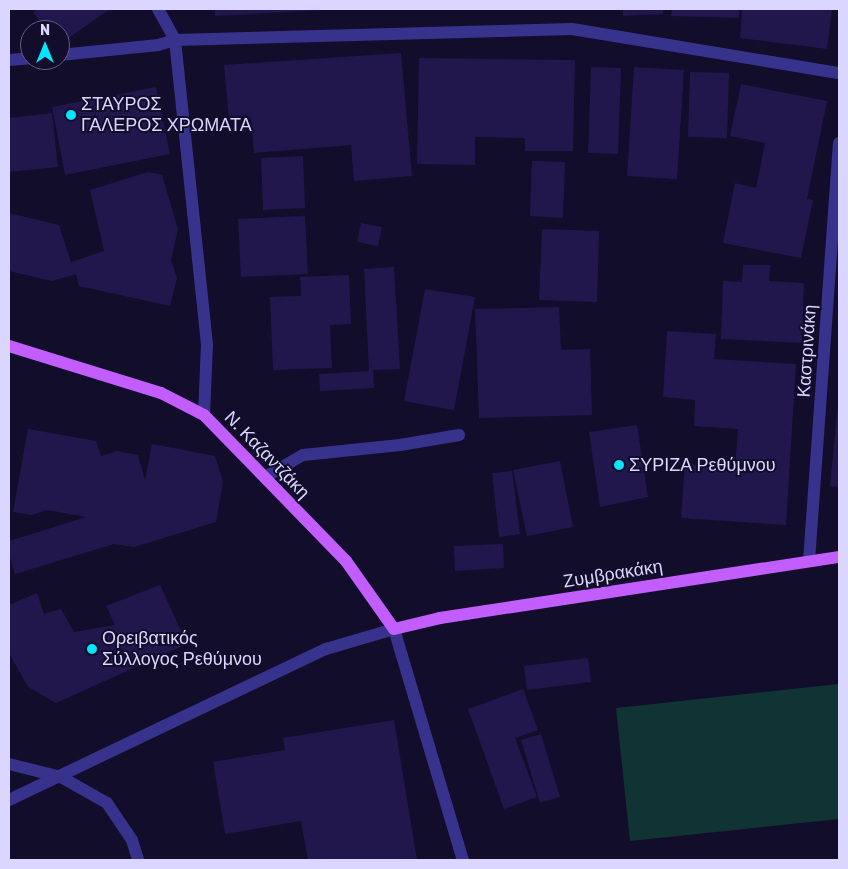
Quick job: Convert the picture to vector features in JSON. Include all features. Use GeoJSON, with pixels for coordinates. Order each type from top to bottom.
{"type":"FeatureCollection","features":[{"type":"Feature","properties":{"kind":"main road"},"geometry":{"type":"LineString","coordinates":[[9,346],[160,393],[204,415]]}},
{"type":"Feature","properties":{"kind":"main road","name":"Ν. Καζαντζάκη"},"geometry":{"type":"LineString","coordinates":[[204,415],[346,561],[394,629]]}},
{"type":"Feature","properties":{"kind":"main road","name":"Ζυμβρακάκη"},"geometry":{"type":"LineString","coordinates":[[394,629],[440,618],[839,557]]}},
{"type":"Feature","properties":{"kind":"street","name":"Ν. Καζαντζάκη"},"geometry":{"type":"LineString","coordinates":[[158,9],[175,40],[207,344],[204,415]]}},
{"type":"Feature","properties":{"kind":"street"},"geometry":{"type":"LineString","coordinates":[[70,54],[158,45],[175,40],[572,29],[839,72]]}},
{"type":"Feature","properties":{"kind":"street","name":"Καστρινάκη"},"geometry":{"type":"LineString","coordinates":[[809,561],[839,143]]}},
{"type":"Feature","properties":{"kind":"street"},"geometry":{"type":"LineString","coordinates":[[265,477],[303,454],[400,445],[459,435]]}},
{"type":"Feature","properties":{"kind":"street","name":"Ν. Καζαντζάκη"},"geometry":{"type":"LineString","coordinates":[[394,629],[462,860]]}},
{"type":"Feature","properties":{"kind":"street"},"geometry":{"type":"LineString","coordinates":[[9,800],[62,777],[326,649],[394,629]]}},
{"type":"Feature","properties":{"kind":"street"},"geometry":{"type":"LineString","coordinates":[[9,764],[62,777],[107,802],[132,840],[138,860]]}},
{"type":"Feature","properties":{"kind":"green space"},"geometry":{"type":"Polygon","coordinates":[[[839,684],[839,819],[630,841],[616,708],[839,684]]]}},
{"type":"Feature","properties":{"kind":"building"},"geometry":{"type":"Polygon","coordinates":[[[38,9],[110,9],[70,37],[70,20],[39,20],[33,12],[38,9]]]}},
{"type":"Feature","properties":{"kind":"building"},"geometry":{"type":"Polygon","coordinates":[[[215,9],[323,9],[323,10],[215,16],[215,9]]]}},
{"type":"Feature","properties":{"kind":"building"},"geometry":{"type":"Polygon","coordinates":[[[623,9],[663,9],[663,14],[623,16],[623,9]]]}},
{"type":"Feature","properties":{"kind":"building"},"geometry":{"type":"Polygon","coordinates":[[[672,9],[739,9],[739,18],[671,16],[672,9]]]}},
{"type":"Feature","properties":{"kind":"building"},"geometry":{"type":"Polygon","coordinates":[[[742,9],[832,9],[827,49],[740,38],[742,9]]]}},
{"type":"Feature","properties":{"kind":"building"},"geometry":{"type":"Polygon","coordinates":[[[401,53],[412,176],[354,181],[351,145],[254,153],[251,118],[229,120],[224,65],[401,53]]]}},
{"type":"Feature","properties":{"kind":"building"},"geometry":{"type":"Polygon","coordinates":[[[419,58],[575,60],[573,151],[525,151],[525,138],[475,137],[475,165],[417,164],[419,58]]]}},
{"type":"Feature","properties":{"kind":"building"},"geometry":{"type":"Polygon","coordinates":[[[591,67],[621,68],[618,154],[588,153],[591,67]]]}},
{"type":"Feature","properties":{"kind":"building"},"geometry":{"type":"Polygon","coordinates":[[[634,67],[684,70],[677,179],[627,176],[634,67]]]}},
{"type":"Feature","properties":{"kind":"building"},"geometry":{"type":"Polygon","coordinates":[[[690,72],[729,73],[727,138],[688,137],[690,72]]]}},
{"type":"Feature","properties":{"kind":"building"},"geometry":{"type":"Polygon","coordinates":[[[741,84],[827,101],[807,199],[813,200],[801,258],[723,243],[735,183],[756,188],[765,143],[730,136],[741,84]]]}},
{"type":"Feature","properties":{"kind":"building"},"geometry":{"type":"Polygon","coordinates":[[[156,87],[170,154],[65,175],[52,107],[156,87]]]}},
{"type":"Feature","properties":{"kind":"building"},"geometry":{"type":"Polygon","coordinates":[[[52,113],[58,167],[9,172],[9,118],[52,113]]]}},
{"type":"Feature","properties":{"kind":"building"},"geometry":{"type":"Polygon","coordinates":[[[303,156],[305,208],[263,210],[261,158],[303,156]]]}},
{"type":"Feature","properties":{"kind":"building"},"geometry":{"type":"Polygon","coordinates":[[[532,161],[565,162],[563,218],[530,216],[532,161]]]}},
{"type":"Feature","properties":{"kind":"building"},"geometry":{"type":"Polygon","coordinates":[[[148,172],[162,175],[178,229],[171,260],[177,278],[170,306],[79,286],[76,274],[52,281],[9,271],[9,213],[59,225],[71,262],[104,251],[90,190],[148,172]]]}},
{"type":"Feature","properties":{"kind":"building"},"geometry":{"type":"Polygon","coordinates":[[[305,216],[308,274],[241,277],[238,219],[305,216]]]}},
{"type":"Feature","properties":{"kind":"building"},"geometry":{"type":"Polygon","coordinates":[[[361,223],[382,227],[378,246],[357,242],[361,223]]]}},
{"type":"Feature","properties":{"kind":"building"},"geometry":{"type":"Polygon","coordinates":[[[542,229],[599,231],[597,302],[539,300],[542,229]]]}},
{"type":"Feature","properties":{"kind":"building"},"geometry":{"type":"Polygon","coordinates":[[[743,265],[770,265],[769,281],[804,283],[802,343],[721,339],[723,281],[742,282],[743,265]]]}},
{"type":"Feature","properties":{"kind":"building"},"geometry":{"type":"Polygon","coordinates":[[[394,267],[400,369],[373,370],[374,388],[320,391],[319,374],[369,371],[364,269],[394,267]]]}},
{"type":"Feature","properties":{"kind":"building"},"geometry":{"type":"Polygon","coordinates":[[[349,275],[351,324],[330,325],[332,368],[273,370],[270,297],[301,296],[300,277],[349,275]]]}},
{"type":"Feature","properties":{"kind":"building"},"geometry":{"type":"Polygon","coordinates":[[[425,289],[475,297],[454,410],[404,401],[425,289]]]}},
{"type":"Feature","properties":{"kind":"building"},"geometry":{"type":"Polygon","coordinates":[[[559,307],[561,350],[590,349],[592,415],[479,418],[475,309],[559,307]]]}},
{"type":"Feature","properties":{"kind":"building"},"geometry":{"type":"Polygon","coordinates":[[[667,331],[716,334],[714,359],[796,364],[786,525],[681,518],[685,464],[735,467],[738,429],[694,426],[695,400],[663,397],[667,331]]]}},
{"type":"Feature","properties":{"kind":"building"},"geometry":{"type":"Polygon","coordinates":[[[839,404],[839,487],[830,486],[839,404]]]}},
{"type":"Feature","properties":{"kind":"building","name":"ΣΥΡΙΖΑ Ρεθύμνου"},"geometry":{"type":"Polygon","coordinates":[[[637,425],[648,497],[600,507],[589,432],[637,425]]]}},
{"type":"Feature","properties":{"kind":"building"},"geometry":{"type":"Polygon","coordinates":[[[28,429],[96,441],[101,456],[117,451],[138,455],[145,480],[152,444],[215,456],[223,482],[216,522],[134,547],[114,544],[15,574],[9,555],[9,541],[86,517],[47,510],[31,515],[13,512],[28,429]]]}},
{"type":"Feature","properties":{"kind":"building"},"geometry":{"type":"Polygon","coordinates":[[[560,461],[573,527],[527,536],[513,470],[560,461]]]}},
{"type":"Feature","properties":{"kind":"building"},"geometry":{"type":"Polygon","coordinates":[[[512,471],[520,534],[499,537],[492,473],[512,471]]]}},
{"type":"Feature","properties":{"kind":"building"},"geometry":{"type":"Polygon","coordinates":[[[503,544],[504,568],[455,571],[454,546],[503,544]]]}},
{"type":"Feature","properties":{"kind":"building","name":"Ορειβατικός Σύλλογος Ρεθύμνου"},"geometry":{"type":"Polygon","coordinates":[[[160,585],[187,644],[56,703],[28,687],[9,653],[9,605],[37,593],[44,614],[61,609],[74,632],[115,625],[106,606],[160,585]]]}},
{"type":"Feature","properties":{"kind":"building"},"geometry":{"type":"Polygon","coordinates":[[[588,658],[591,682],[527,690],[524,666],[588,658]]]}},
{"type":"Feature","properties":{"kind":"building"},"geometry":{"type":"Polygon","coordinates":[[[523,689],[538,730],[515,738],[537,797],[504,809],[468,709],[523,689]]]}},
{"type":"Feature","properties":{"kind":"building"},"geometry":{"type":"Polygon","coordinates":[[[394,720],[417,860],[308,860],[301,821],[225,834],[213,762],[285,750],[283,738],[394,720]]]}},
{"type":"Feature","properties":{"kind":"building"},"geometry":{"type":"Polygon","coordinates":[[[541,734],[560,797],[540,803],[521,740],[541,734]]]}},
{"type":"Feature","properties":{"kind":"place","name":"ΣΤΑΥΡΟΣ ΓΑΛΕΡΟΣ ΧΡΩΜΑΤΑ"},"geometry":{"type":"Point","coordinates":[71,115]}},
{"type":"Feature","properties":{"kind":"place","name":"ΣΥΡΙΖΑ Ρεθύμνου"},"geometry":{"type":"Point","coordinates":[619,465]}},
{"type":"Feature","properties":{"kind":"place","name":"Ορειβατικός Σύλλογος Ρεθύμνου"},"geometry":{"type":"Point","coordinates":[92,649]}}]}
